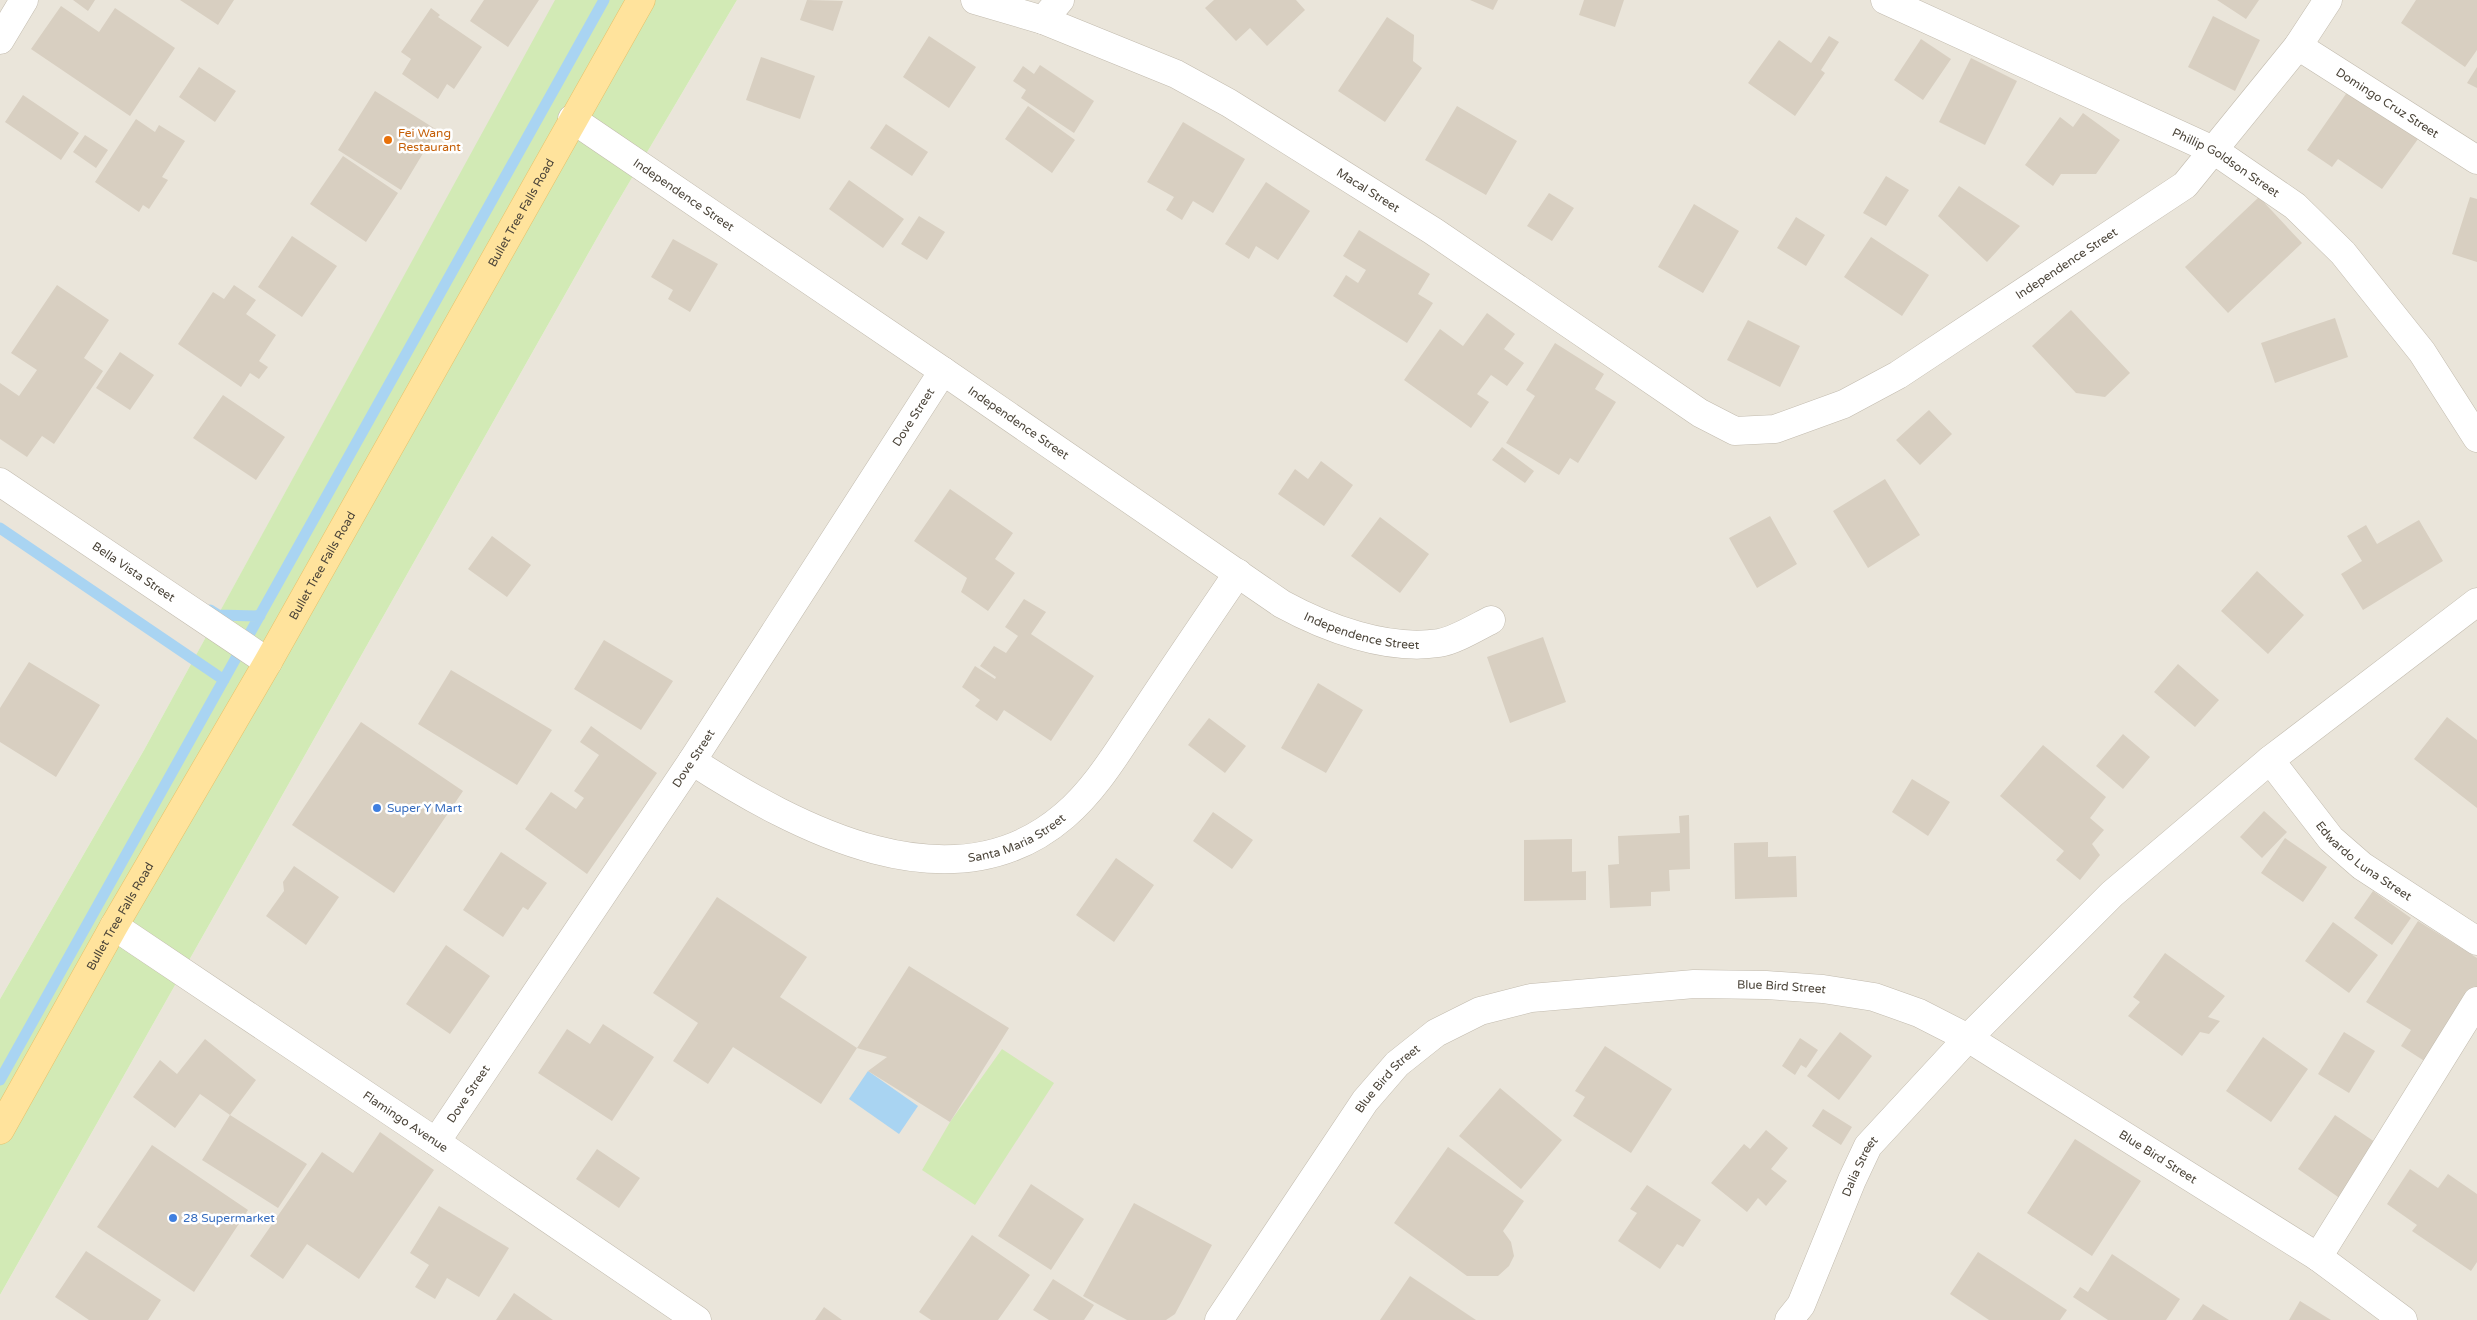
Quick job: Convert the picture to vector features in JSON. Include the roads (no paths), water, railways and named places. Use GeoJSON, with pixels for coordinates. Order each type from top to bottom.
{"type":"FeatureCollection","features":[{"type":"Feature","properties":{"kind":"main road","name":"Bullet Tree Falls Road"},"geometry":{"type":"LineString","coordinates":[[0,1130],[114,926],[268,662],[640,0]]}},
{"type":"Feature","properties":{"kind":"street"},"geometry":{"type":"LineString","coordinates":[[0,40],[24,0]]}},
{"type":"Feature","properties":{"kind":"street","name":"Macal Street"},"geometry":{"type":"LineString","coordinates":[[975,0],[1052,10],[1229,103],[1433,231],[1700,413],[1735,431]]}},
{"type":"Feature","properties":{"kind":"street","name":"Phillip Goldson Street"},"geometry":{"type":"LineString","coordinates":[[1886,0],[2215,150],[2295,206],[2343,253],[2422,352],[2477,438]]}},
{"type":"Feature","properties":{"kind":"street","name":"Independence Street"},"geometry":{"type":"LineString","coordinates":[[1735,431],[1775,429],[1844,404],[1898,375],[2185,185],[2298,46],[2328,0]]}},
{"type":"Feature","properties":{"kind":"street","name":"Domingo Cruz Street"},"geometry":{"type":"LineString","coordinates":[[2298,46],[2477,160]]}},
{"type":"Feature","properties":{"kind":"street","name":"Independence Street"},"geometry":{"type":"LineString","coordinates":[[572,119],[943,370],[1282,604],[1313,621],[1350,633],[1404,644],[1440,643],[1491,620]]}},
{"type":"Feature","properties":{"kind":"street","name":"Dove Street"},"geometry":{"type":"LineString","coordinates":[[436,1142],[692,761],[943,370]]}},
{"type":"Feature","properties":{"kind":"street","name":"Bella Vista Street"},"geometry":{"type":"LineString","coordinates":[[0,482],[268,662]]}},
{"type":"Feature","properties":{"kind":"street","name":"Santa Maria Street"},"geometry":{"type":"LineString","coordinates":[[692,761],[772,810],[831,836],[884,854],[939,859],[991,855],[1030,841],[1065,815],[1100,778],[1238,573]]}},
{"type":"Feature","properties":{"kind":"street","name":"Dalia Street"},"geometry":{"type":"LineString","coordinates":[[1789,1320],[1801,1305],[1852,1180],[1868,1146],[1968,1038],[2112,894],[2270,760],[2477,602]]}},
{"type":"Feature","properties":{"kind":"street","name":"Edwardo Luna Street"},"geometry":{"type":"LineString","coordinates":[[2270,760],[2330,839],[2362,866],[2477,941]]}},
{"type":"Feature","properties":{"kind":"street","name":"Flamingo Avenue"},"geometry":{"type":"LineString","coordinates":[[114,926],[697,1320]]}},
{"type":"Feature","properties":{"kind":"street","name":"Blue Bird Street"},"geometry":{"type":"LineString","coordinates":[[1219,1320],[1365,1101],[1397,1064],[1436,1033],[1480,1011],[1531,998],[1694,984],[1823,988],[1874,997],[1919,1013],[1968,1038],[2318,1257],[2403,1320]]}},
{"type":"Feature","properties":{"kind":"street"},"geometry":{"type":"LineString","coordinates":[[2318,1257],[2477,1001]]}},
{"type":"Feature","properties":{"kind":"water"},"geometry":{"type":"Polygon","coordinates":[[[868,1071],[918,1106],[899,1134],[849,1099],[868,1071]]]}},
{"type":"Feature","properties":{"kind":"waterway"},"geometry":{"type":"LineString","coordinates":[[0,1080],[604,0]]}},
{"type":"Feature","properties":{"kind":"waterway"},"geometry":{"type":"LineString","coordinates":[[0,528],[224,680]]}},
{"type":"Feature","properties":{"kind":"waterway"},"geometry":{"type":"LineString","coordinates":[[210,610],[218,615],[260,616]]}},
{"type":"Feature","properties":{"kind":"place","name":"Fei Wang Restaurant"},"geometry":{"type":"Point","coordinates":[388,140]}},
{"type":"Feature","properties":{"kind":"place","name":"Super Y Mart"},"geometry":{"type":"Point","coordinates":[377,808]}},
{"type":"Feature","properties":{"kind":"place","name":"28 Supermarket"},"geometry":{"type":"Point","coordinates":[173,1218]}}]}
